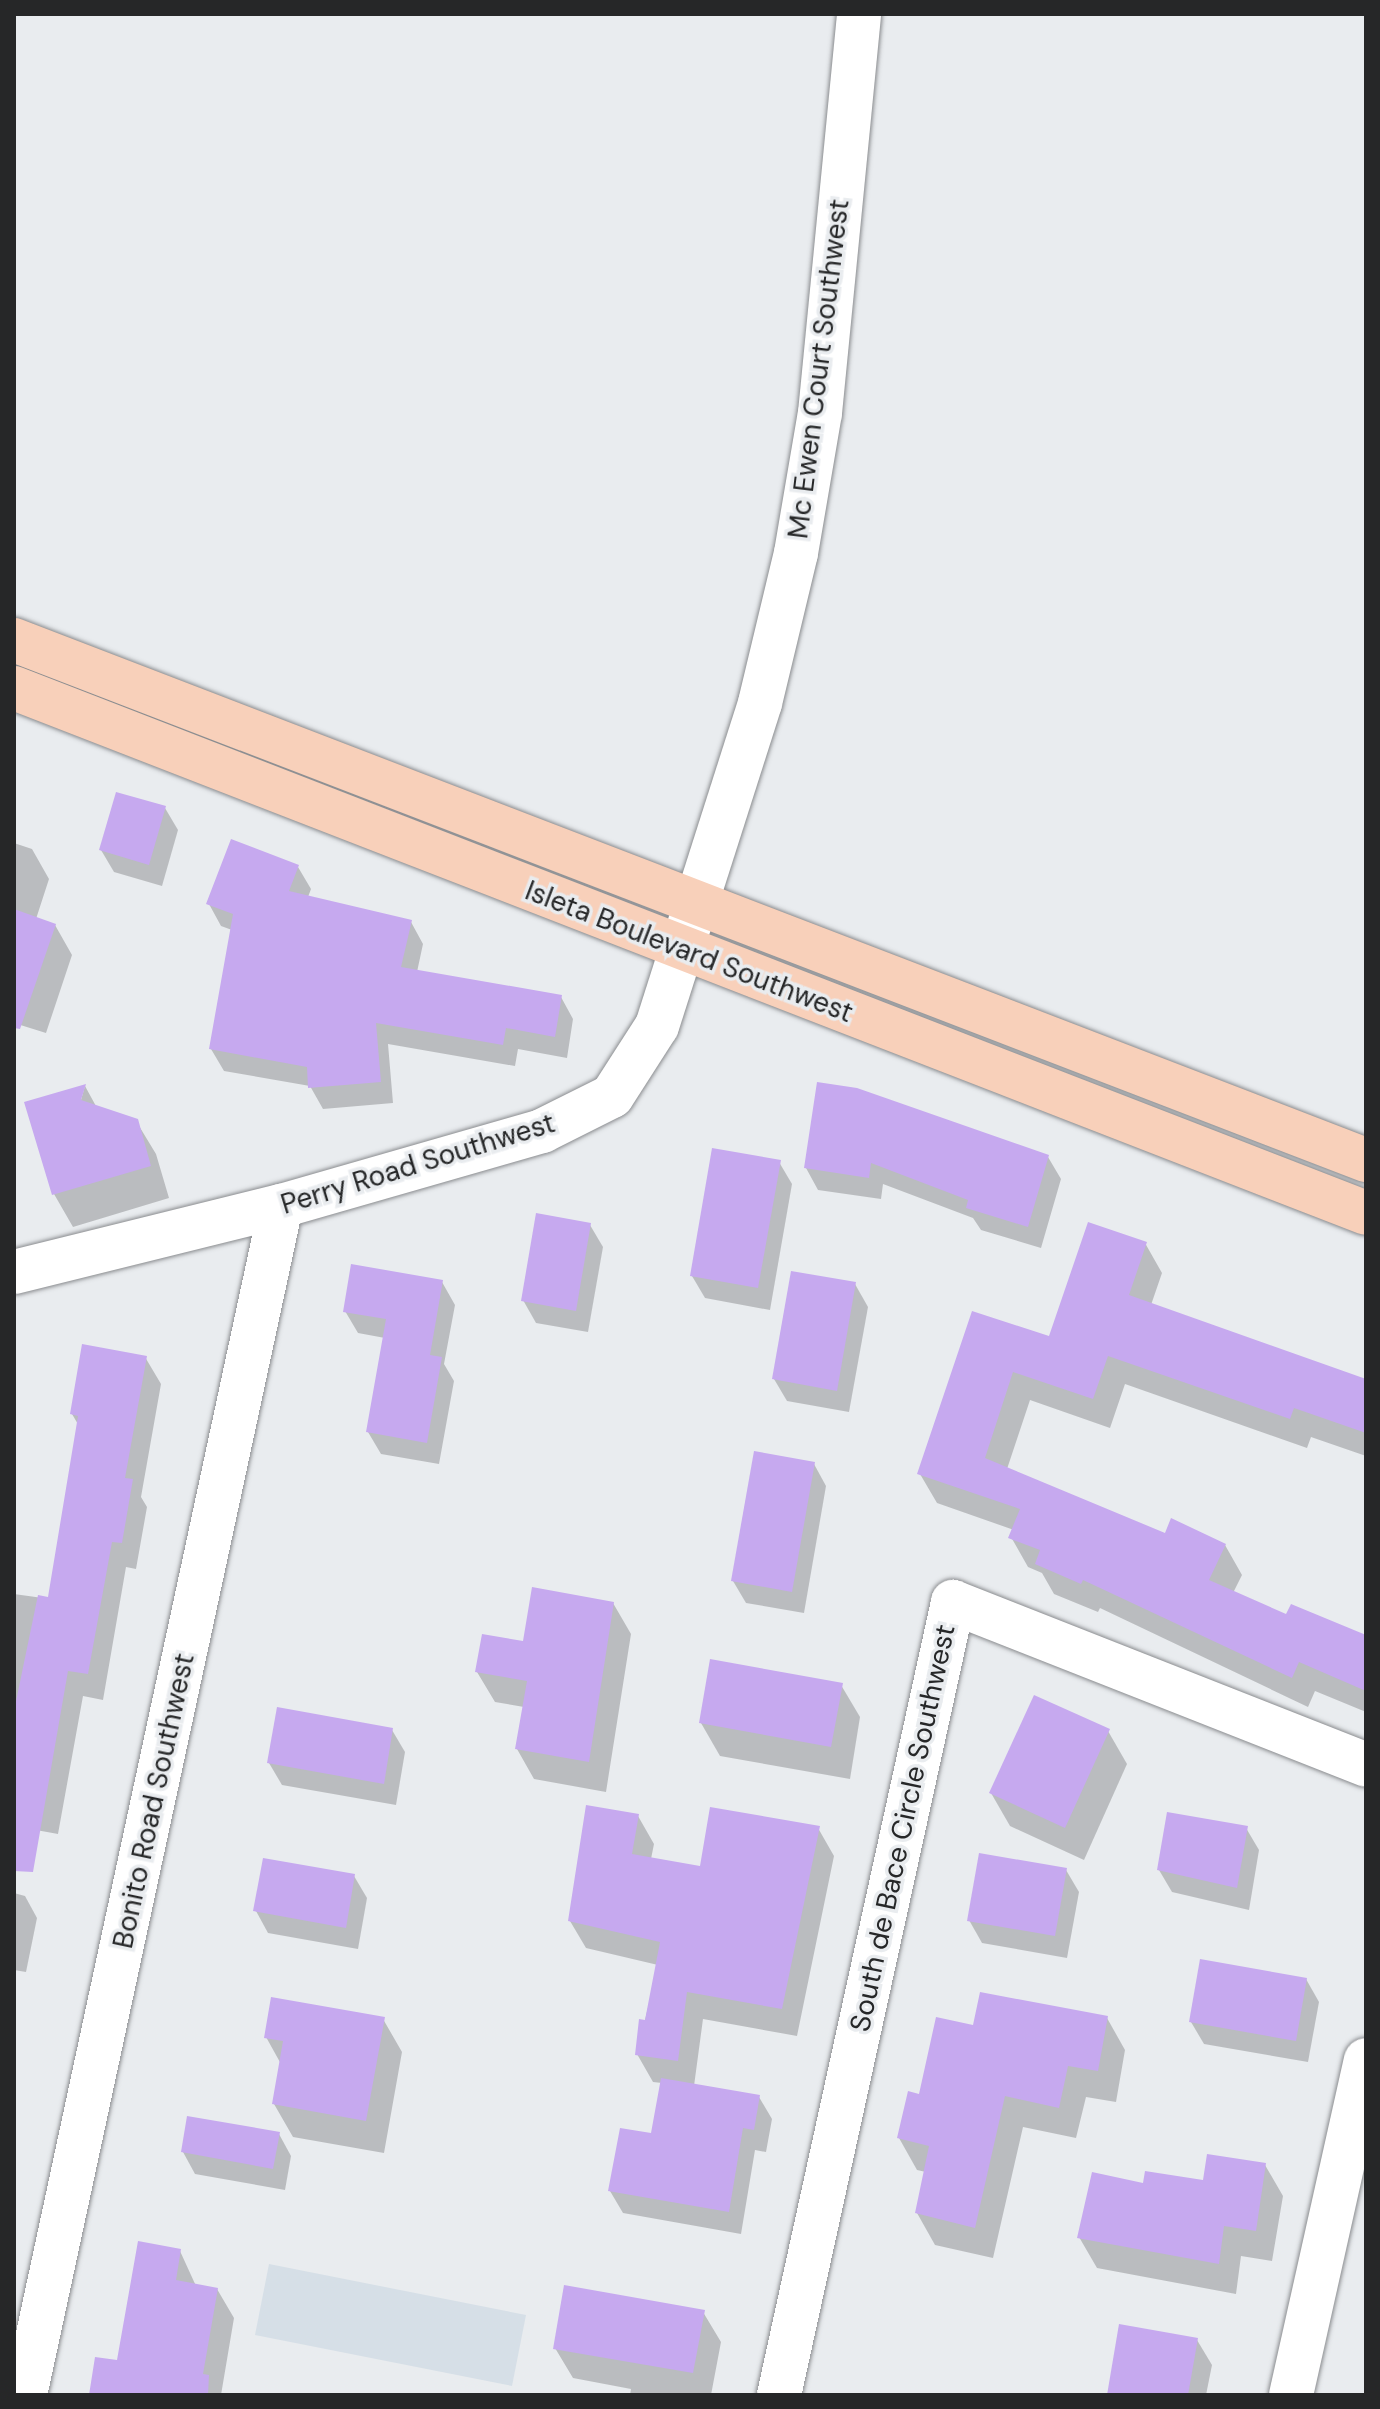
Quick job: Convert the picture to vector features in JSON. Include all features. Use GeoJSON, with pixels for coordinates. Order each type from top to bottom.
{"type":"FeatureCollection","features":[{"type":"Feature","properties":{"kind":"main road","name":"Isleta Boulevard Southwest"},"geometry":{"type":"LineString","coordinates":[[14,640],[1366,1160]]}},
{"type":"Feature","properties":{"kind":"main road","name":"Isleta Boulevard Southwest"},"geometry":{"type":"LineString","coordinates":[[14,688],[679,949],[1366,1213]]}},
{"type":"Feature","properties":{"kind":"street","name":"Mc Ewen Court Southwest"},"geometry":{"type":"LineString","coordinates":[[694,902],[760,703],[796,553],[820,413],[859,14]]}},
{"type":"Feature","properties":{"kind":"street","name":"Perry Road Southwest"},"geometry":{"type":"LineString","coordinates":[[14,1272],[281,1206],[542,1131],[612,1096],[657,1026],[694,902]]}},
{"type":"Feature","properties":{"kind":"street","name":"Bonito Road Southwest"},"geometry":{"type":"LineString","coordinates":[[25,2395],[32,2276],[281,1206]]}},
{"type":"Feature","properties":{"kind":"street","name":"South de Bace Circle Southwest"},"geometry":{"type":"LineString","coordinates":[[779,2395],[953,1602],[1366,1765]]}},
{"type":"Feature","properties":{"kind":"street"},"geometry":{"type":"LineString","coordinates":[[1291,2395],[1366,2060]]}},
{"type":"Feature","properties":{"kind":"shaded area"},"geometry":{"type":"Polygon","coordinates":[[[269,2264],[526,2315],[512,2386],[255,2335],[269,2264]]]}},
{"type":"Feature","properties":{"kind":"building"},"geometry":{"type":"Polygon","coordinates":[[[116,792],[166,806],[149,865],[99,850],[116,792]]]}},
{"type":"Feature","properties":{"kind":"building"},"geometry":{"type":"Polygon","coordinates":[[[231,839],[299,865],[289,891],[412,920],[401,967],[562,995],[555,1037],[506,1028],[503,1045],[376,1023],[381,1082],[308,1088],[307,1067],[209,1049],[233,914],[206,904],[231,839]]]}},
{"type":"Feature","properties":{"kind":"building"},"geometry":{"type":"Polygon","coordinates":[[[14,909],[56,924],[20,1029],[14,1028],[14,909]]]}},
{"type":"Feature","properties":{"kind":"building"},"geometry":{"type":"Polygon","coordinates":[[[817,1082],[857,1088],[1049,1155],[1028,1227],[966,1208],[968,1200],[871,1163],[869,1178],[804,1168],[817,1082]]]}},
{"type":"Feature","properties":{"kind":"building"},"geometry":{"type":"Polygon","coordinates":[[[86,1084],[81,1100],[138,1119],[151,1166],[52,1195],[24,1102],[86,1084]]]}},
{"type":"Feature","properties":{"kind":"building"},"geometry":{"type":"Polygon","coordinates":[[[712,1148],[781,1160],[758,1288],[690,1276],[712,1148]]]}},
{"type":"Feature","properties":{"kind":"building"},"geometry":{"type":"Polygon","coordinates":[[[536,1213],[591,1223],[576,1311],[521,1301],[536,1213]]]}},
{"type":"Feature","properties":{"kind":"building"},"geometry":{"type":"Polygon","coordinates":[[[1088,1222],[1147,1242],[1129,1295],[1366,1379],[1366,1433],[1294,1408],[1290,1419],[1108,1356],[1093,1399],[1013,1372],[985,1458],[1165,1533],[1171,1518],[1226,1544],[1209,1580],[1286,1614],[1291,1604],[1366,1635],[1366,1691],[1299,1662],[1292,1678],[1083,1580],[1081,1584],[1035,1564],[1040,1550],[1008,1538],[1020,1509],[917,1474],[972,1311],[1049,1336],[1088,1222]]]}},
{"type":"Feature","properties":{"kind":"building"},"geometry":{"type":"Polygon","coordinates":[[[351,1264],[443,1280],[430,1355],[442,1357],[427,1443],[366,1432],[386,1319],[343,1312],[351,1264]]]}},
{"type":"Feature","properties":{"kind":"building"},"geometry":{"type":"Polygon","coordinates":[[[791,1271],[856,1282],[837,1391],[772,1379],[791,1271]]]}},
{"type":"Feature","properties":{"kind":"building"},"geometry":{"type":"Polygon","coordinates":[[[82,1344],[147,1356],[125,1478],[133,1479],[122,1543],[112,1542],[88,1674],[68,1671],[33,1872],[14,1871],[14,1711],[38,1595],[48,1597],[78,1416],[70,1414],[82,1344]]]}},
{"type":"Feature","properties":{"kind":"building"},"geometry":{"type":"Polygon","coordinates":[[[754,1451],[815,1462],[792,1592],[731,1581],[754,1451]]]}},
{"type":"Feature","properties":{"kind":"building"},"geometry":{"type":"Polygon","coordinates":[[[532,1587],[614,1602],[589,1762],[515,1749],[527,1681],[475,1672],[482,1634],[523,1641],[532,1587]]]}},
{"type":"Feature","properties":{"kind":"building"},"geometry":{"type":"Polygon","coordinates":[[[710,1659],[843,1683],[831,1747],[699,1723],[710,1659]]]}},
{"type":"Feature","properties":{"kind":"building"},"geometry":{"type":"Polygon","coordinates":[[[1034,1695],[1110,1729],[1065,1828],[989,1793],[1034,1695]]]}},
{"type":"Feature","properties":{"kind":"building"},"geometry":{"type":"Polygon","coordinates":[[[277,1707],[393,1728],[384,1784],[267,1763],[277,1707]]]}},
{"type":"Feature","properties":{"kind":"building"},"geometry":{"type":"Polygon","coordinates":[[[586,1805],[639,1814],[632,1854],[700,1866],[710,1807],[820,1826],[782,2009],[687,1992],[678,2061],[635,2055],[639,2019],[645,2020],[660,1942],[568,1921],[586,1805]]]}},
{"type":"Feature","properties":{"kind":"building"},"geometry":{"type":"Polygon","coordinates":[[[1167,1812],[1248,1826],[1237,1888],[1157,1870],[1167,1812]]]}},
{"type":"Feature","properties":{"kind":"building"},"geometry":{"type":"Polygon","coordinates":[[[979,1853],[1067,1868],[1055,1936],[967,1921],[979,1853]]]}},
{"type":"Feature","properties":{"kind":"building"},"geometry":{"type":"Polygon","coordinates":[[[263,1858],[355,1874],[346,1928],[253,1911],[263,1858]]]}},
{"type":"Feature","properties":{"kind":"building"},"geometry":{"type":"Polygon","coordinates":[[[1200,1959],[1307,1978],[1296,2041],[1189,2022],[1200,1959]]]}},
{"type":"Feature","properties":{"kind":"building"},"geometry":{"type":"Polygon","coordinates":[[[980,1992],[1108,2016],[1098,2071],[1068,2066],[1059,2108],[1005,2096],[975,2228],[915,2213],[929,2146],[897,2138],[908,2091],[919,2094],[936,2017],[973,2025],[980,1992]]]}},
{"type":"Feature","properties":{"kind":"building"},"geometry":{"type":"Polygon","coordinates":[[[271,1997],[385,2017],[366,2121],[272,2104],[283,2041],[264,2038],[271,1997]]]}},
{"type":"Feature","properties":{"kind":"building"},"geometry":{"type":"Polygon","coordinates":[[[661,2078],[760,2095],[754,2130],[743,2128],[729,2212],[608,2191],[620,2128],[651,2133],[661,2078]]]}},
{"type":"Feature","properties":{"kind":"building"},"geometry":{"type":"Polygon","coordinates":[[[187,2116],[280,2132],[273,2169],[181,2152],[187,2116]]]}},
{"type":"Feature","properties":{"kind":"building"},"geometry":{"type":"Polygon","coordinates":[[[1207,2154],[1266,2163],[1256,2231],[1224,2226],[1219,2264],[1077,2238],[1092,2172],[1143,2183],[1145,2171],[1203,2180],[1207,2154]]]}},
{"type":"Feature","properties":{"kind":"building"},"geometry":{"type":"Polygon","coordinates":[[[138,2241],[181,2249],[176,2280],[218,2288],[203,2374],[209,2375],[208,2395],[89,2395],[95,2357],[117,2360],[138,2241]]]}},
{"type":"Feature","properties":{"kind":"building"},"geometry":{"type":"Polygon","coordinates":[[[564,2285],[705,2310],[693,2373],[553,2349],[564,2285]]]}},
{"type":"Feature","properties":{"kind":"building"},"geometry":{"type":"Polygon","coordinates":[[[1119,2324],[1198,2338],[1188,2395],[1107,2395],[1119,2324]]]}}]}
